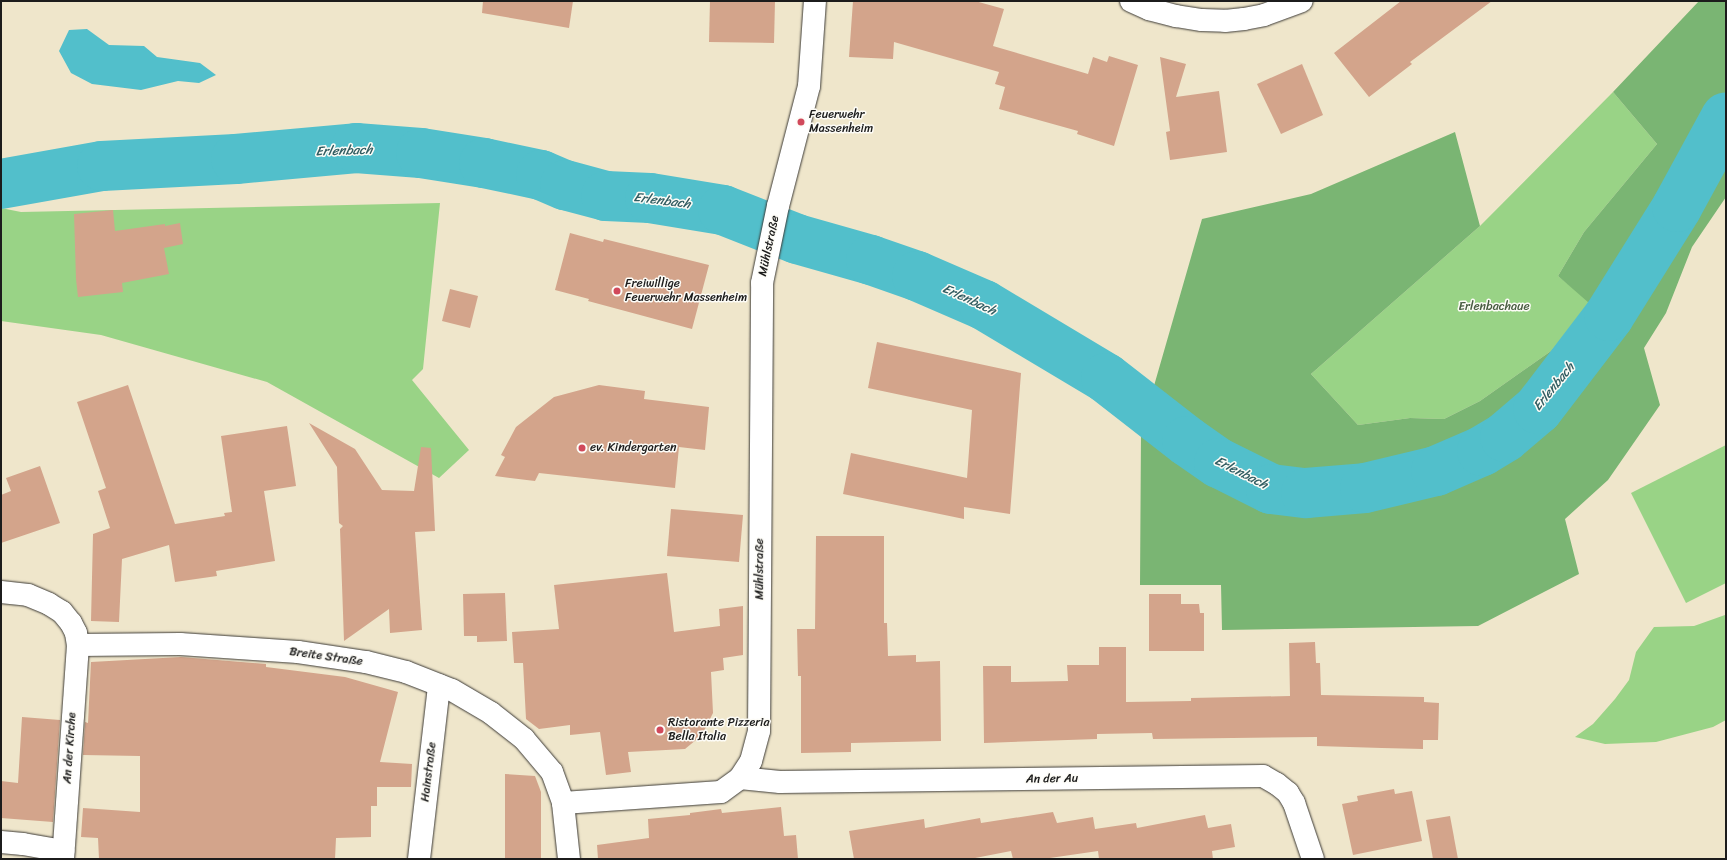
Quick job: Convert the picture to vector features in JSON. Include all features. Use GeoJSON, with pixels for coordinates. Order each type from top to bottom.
{"type":"FeatureCollection","features":[{"type":"Feature","properties":{"kind":"street","name":"Mühlstraße"},"geometry":{"type":"LineString","coordinates":[[563,803],[720,792],[740,778],[751,761],[759,732],[762,283],[766,255],[809,86],[815,1]]}},
{"type":"Feature","properties":{"kind":"street"},"geometry":{"type":"LineString","coordinates":[[1131,1],[1149,9],[1176,16],[1202,20],[1225,21],[1244,20],[1264,15],[1302,1]]}},
{"type":"Feature","properties":{"kind":"street"},"geometry":{"type":"LineString","coordinates":[[1,592],[28,595],[62,612],[71,623],[78,644]]}},
{"type":"Feature","properties":{"kind":"street","name":"Breite Straße"},"geometry":{"type":"LineString","coordinates":[[78,644],[180,644],[298,652],[366,662],[406,672],[439,684],[467,698],[491,713],[524,739],[552,772],[563,803],[569,859]]}},
{"type":"Feature","properties":{"kind":"street","name":"An der Kirche"},"geometry":{"type":"LineString","coordinates":[[1,842],[23,844],[63,855],[78,644]]}},
{"type":"Feature","properties":{"kind":"street","name":"Hainstraße"},"geometry":{"type":"LineString","coordinates":[[419,859],[439,684]]}},
{"type":"Feature","properties":{"kind":"street","name":"An der Au"},"geometry":{"type":"LineString","coordinates":[[740,778],[780,782],[1263,776],[1277,784],[1288,793],[1294,803],[1313,859]]}},
{"type":"Feature","properties":{"kind":"green space"},"geometry":{"type":"Polygon","coordinates":[[[1699,1],[1726,1],[1726,197],[1692,247],[1666,313],[1644,348],[1660,405],[1608,480],[1565,519],[1579,574],[1478,626],[1222,630],[1221,585],[1140,585],[1141,431],[1202,219],[1311,194],[1455,132],[1480,226],[1311,374],[1358,425],[1410,418],[1444,419],[1480,401],[1551,351],[1589,303],[1558,276],[1584,232],[1657,144],[1613,92],[1699,1]]]}},
{"type":"Feature","properties":{"kind":"green space","name":"Erlenbachaue"},"geometry":{"type":"Polygon","coordinates":[[[1613,92],[1657,144],[1584,232],[1558,276],[1590,302],[1551,351],[1480,401],[1444,419],[1410,418],[1358,425],[1311,374],[1480,226],[1613,92]]]}},
{"type":"Feature","properties":{"kind":"green space"},"geometry":{"type":"Polygon","coordinates":[[[440,203],[423,369],[412,380],[469,450],[439,478],[267,382],[101,335],[1,321],[1,208],[21,212],[440,203]]]}},
{"type":"Feature","properties":{"kind":"green space"},"geometry":{"type":"Polygon","coordinates":[[[1726,445],[1726,583],[1686,603],[1631,493],[1726,445]]]}},
{"type":"Feature","properties":{"kind":"green space"},"geometry":{"type":"Polygon","coordinates":[[[1725,615],[1726,720],[1713,727],[1656,742],[1605,744],[1575,737],[1593,724],[1629,680],[1636,652],[1654,627],[1694,626],[1725,615]]]}},
{"type":"Feature","properties":{"kind":"water"},"geometry":{"type":"Polygon","coordinates":[[[87,29],[109,45],[144,46],[157,57],[200,63],[216,75],[199,83],[178,81],[141,90],[92,84],[71,73],[59,51],[69,30],[87,29]]]}},
{"type":"Feature","properties":{"kind":"building"},"geometry":{"type":"Polygon","coordinates":[[[483,1],[573,1],[569,28],[482,13],[483,1]]]}},
{"type":"Feature","properties":{"kind":"building"},"geometry":{"type":"Polygon","coordinates":[[[710,1],[775,1],[774,43],[709,42],[710,1]]]}},
{"type":"Feature","properties":{"kind":"building"},"geometry":{"type":"Polygon","coordinates":[[[853,1],[975,1],[1004,9],[993,46],[1088,74],[1093,57],[1107,62],[1109,56],[1138,65],[1114,146],[1077,134],[1078,131],[999,109],[1005,87],[995,84],[999,72],[894,42],[893,59],[849,57],[853,1]]]}},
{"type":"Feature","properties":{"kind":"building"},"geometry":{"type":"Polygon","coordinates":[[[1401,1],[1492,1],[1410,62],[1412,64],[1369,97],[1334,53],[1401,1]]]}},
{"type":"Feature","properties":{"kind":"building"},"geometry":{"type":"Polygon","coordinates":[[[1160,57],[1186,64],[1176,97],[1219,91],[1227,152],[1170,160],[1166,132],[1170,131],[1160,57]]]}},
{"type":"Feature","properties":{"kind":"building"},"geometry":{"type":"Polygon","coordinates":[[[1302,64],[1323,115],[1281,134],[1257,84],[1302,64]]]}},
{"type":"Feature","properties":{"kind":"building"},"geometry":{"type":"Polygon","coordinates":[[[113,210],[115,231],[180,223],[183,244],[164,248],[169,274],[122,283],[123,292],[78,297],[74,214],[113,210]]]}},
{"type":"Feature","properties":{"kind":"building"},"geometry":{"type":"Polygon","coordinates":[[[570,233],[603,242],[604,239],[709,265],[692,329],[588,301],[589,299],[555,290],[570,233]]]}},
{"type":"Feature","properties":{"kind":"building"},"geometry":{"type":"Polygon","coordinates":[[[450,289],[478,296],[470,328],[442,321],[450,289]]]}},
{"type":"Feature","properties":{"kind":"building"},"geometry":{"type":"Polygon","coordinates":[[[877,342],[1021,373],[1010,514],[964,507],[964,519],[843,494],[851,453],[967,478],[972,410],[868,388],[877,342]]]}},
{"type":"Feature","properties":{"kind":"building"},"geometry":{"type":"Polygon","coordinates":[[[128,385],[175,524],[225,516],[224,513],[232,512],[221,436],[287,426],[296,486],[264,491],[275,561],[216,571],[217,576],[175,582],[169,545],[122,559],[119,622],[91,621],[93,534],[110,528],[98,491],[106,488],[77,402],[128,385]]]}},
{"type":"Feature","properties":{"kind":"building"},"geometry":{"type":"Polygon","coordinates":[[[599,385],[645,391],[644,399],[709,407],[705,450],[679,447],[675,488],[539,473],[535,481],[495,476],[505,457],[501,455],[516,427],[554,397],[599,385]]]}},
{"type":"Feature","properties":{"kind":"building"},"geometry":{"type":"Polygon","coordinates":[[[309,423],[355,449],[382,490],[414,491],[421,447],[431,448],[435,531],[415,532],[422,630],[390,633],[389,609],[344,641],[340,529],[343,526],[339,523],[337,467],[309,423]]]}},
{"type":"Feature","properties":{"kind":"building"},"geometry":{"type":"Polygon","coordinates":[[[40,466],[60,523],[1,543],[1,495],[11,491],[6,478],[40,466]]]}},
{"type":"Feature","properties":{"kind":"building"},"geometry":{"type":"Polygon","coordinates":[[[671,509],[743,515],[739,562],[667,556],[671,509]]]}},
{"type":"Feature","properties":{"kind":"building"},"geometry":{"type":"Polygon","coordinates":[[[816,536],[884,536],[884,623],[887,623],[888,656],[916,655],[916,662],[940,661],[941,741],[851,743],[851,752],[801,753],[801,676],[798,676],[797,629],[815,629],[816,536]]]}},
{"type":"Feature","properties":{"kind":"building"},"geometry":{"type":"Polygon","coordinates":[[[667,573],[674,632],[720,626],[719,609],[743,606],[743,655],[723,658],[724,670],[711,672],[713,713],[702,735],[685,749],[628,752],[631,772],[606,775],[600,732],[570,735],[570,725],[539,729],[526,719],[523,663],[514,663],[512,632],[559,629],[554,585],[667,573]]]}},
{"type":"Feature","properties":{"kind":"building"},"geometry":{"type":"Polygon","coordinates":[[[505,593],[507,641],[477,642],[477,636],[464,636],[463,594],[505,593]]]}},
{"type":"Feature","properties":{"kind":"building"},"geometry":{"type":"Polygon","coordinates":[[[1149,594],[1181,594],[1181,604],[1199,604],[1200,613],[1204,613],[1204,651],[1149,651],[1149,594]]]}},
{"type":"Feature","properties":{"kind":"building"},"geometry":{"type":"Polygon","coordinates":[[[1315,642],[1316,663],[1320,663],[1321,695],[1424,697],[1424,702],[1439,703],[1438,740],[1423,740],[1423,749],[1317,746],[1317,737],[1153,739],[1152,733],[1097,734],[1097,739],[984,743],[983,666],[1011,666],[1011,682],[1068,681],[1067,665],[1099,665],[1099,647],[1126,647],[1126,702],[1191,701],[1191,698],[1290,696],[1289,643],[1315,642]]]}},
{"type":"Feature","properties":{"kind":"building"},"geometry":{"type":"Polygon","coordinates":[[[181,657],[266,664],[266,667],[345,677],[398,692],[380,762],[412,764],[411,787],[377,787],[377,806],[371,806],[371,837],[336,838],[335,859],[99,859],[98,838],[81,837],[83,808],[140,812],[140,756],[83,755],[85,722],[88,723],[91,662],[181,657]]]}},
{"type":"Feature","properties":{"kind":"building"},"geometry":{"type":"Polygon","coordinates":[[[22,717],[60,720],[53,822],[1,818],[1,781],[18,783],[22,717]]]}},
{"type":"Feature","properties":{"kind":"building"},"geometry":{"type":"Polygon","coordinates":[[[505,774],[535,776],[541,792],[541,859],[505,859],[505,774]]]}},
{"type":"Feature","properties":{"kind":"building"},"geometry":{"type":"Polygon","coordinates":[[[1394,789],[1395,794],[1412,791],[1422,841],[1353,855],[1342,804],[1358,801],[1357,796],[1394,789]]]}},
{"type":"Feature","properties":{"kind":"building"},"geometry":{"type":"Polygon","coordinates":[[[781,807],[784,836],[796,835],[798,859],[598,859],[597,845],[649,838],[648,819],[690,815],[690,813],[721,809],[722,813],[781,807]]]}},
{"type":"Feature","properties":{"kind":"building"},"geometry":{"type":"Polygon","coordinates":[[[1053,812],[1057,823],[1093,817],[1095,829],[1136,823],[1137,828],[1205,815],[1208,828],[1231,824],[1235,847],[1212,851],[1213,859],[1099,859],[1098,851],[1043,859],[1013,859],[1011,851],[970,859],[854,859],[849,831],[924,819],[925,828],[980,818],[981,823],[1053,812]]]}},
{"type":"Feature","properties":{"kind":"building"},"geometry":{"type":"Polygon","coordinates":[[[1450,816],[1458,859],[1433,859],[1426,820],[1450,816]]]}},
{"type":"Feature","properties":{"kind":"waterway","name":"Erlenbach"},"geometry":{"type":"LineString","coordinates":[[1,184],[102,166],[236,159],[356,148],[421,153],[484,163],[541,175],[565,185],[606,196],[650,198],[723,210],[797,239],[871,260],[917,276],[984,305],[1106,378],[1187,441],[1219,463],[1271,489],[1306,493],[1365,488],[1436,471],[1482,451],[1505,437],[1538,409],[1609,316],[1677,207],[1726,117]]}},
{"type":"Feature","properties":{"kind":"place","name":"Feuerwehr Massenheim"},"geometry":{"type":"Point","coordinates":[801,122]}},
{"type":"Feature","properties":{"kind":"place","name":"Freiwillige Feuerwehr Massenheim"},"geometry":{"type":"Point","coordinates":[617,291]}},
{"type":"Feature","properties":{"kind":"place","name":"ev. Kindergarten"},"geometry":{"type":"Point","coordinates":[582,448]}},
{"type":"Feature","properties":{"kind":"place","name":"Ristorante Pizzeria Bella Italia"},"geometry":{"type":"Point","coordinates":[660,730]}}]}
